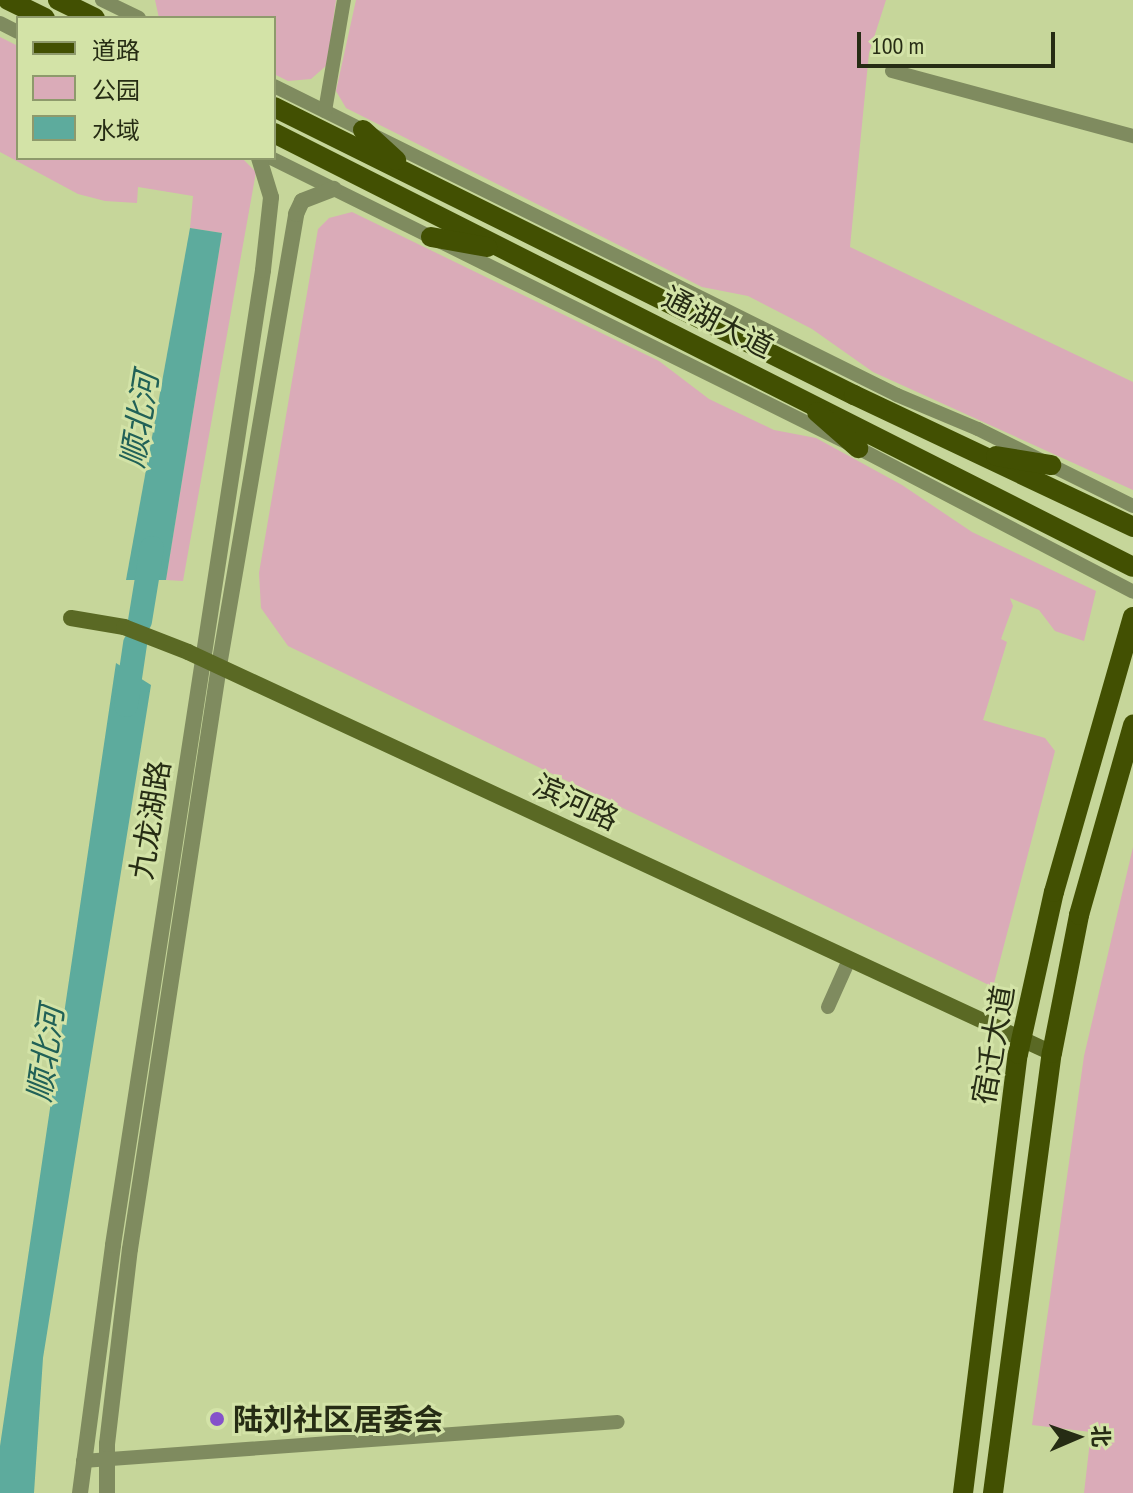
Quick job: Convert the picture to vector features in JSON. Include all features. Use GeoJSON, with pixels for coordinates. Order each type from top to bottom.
{"type":"FeatureCollection","features":[{"type":"Feature","properties":{"kind":"main road"},"geometry":{"type":"LineString","coordinates":[[8,0],[41,16]]}},
{"type":"Feature","properties":{"kind":"main road"},"geometry":{"type":"LineString","coordinates":[[58,0],[91,16]]}},
{"type":"Feature","properties":{"kind":"main road","name":"通湖大道"},"geometry":{"type":"LineString","coordinates":[[276,108],[978,454],[1133,527]]}},
{"type":"Feature","properties":{"kind":"main road"},"geometry":{"type":"LineString","coordinates":[[363,130],[417,178]]}},
{"type":"Feature","properties":{"kind":"main road","name":"通湖大道"},"geometry":{"type":"LineString","coordinates":[[276,134],[800,396],[1133,567]]}},
{"type":"Feature","properties":{"kind":"main road"},"geometry":{"type":"LineString","coordinates":[[431,237],[510,252]]}},
{"type":"Feature","properties":{"kind":"main road"},"geometry":{"type":"LineString","coordinates":[[800,396],[858,448]]}},
{"type":"Feature","properties":{"kind":"main road"},"geometry":{"type":"LineString","coordinates":[[978,454],[1051,465]]}},
{"type":"Feature","properties":{"kind":"main road"},"geometry":{"type":"LineString","coordinates":[[1043,520],[1069,518],[1070,506],[1060,493]]}},
{"type":"Feature","properties":{"kind":"main road","name":"宿迁大道"},"geometry":{"type":"LineString","coordinates":[[963,1493],[1021,1041],[1054,892],[1133,617]]}},
{"type":"Feature","properties":{"kind":"main road","name":"滨河路"},"geometry":{"type":"LineString","coordinates":[[71,618],[124,627],[219,666],[1052,1053]]}},
{"type":"Feature","properties":{"kind":"main road","name":"宿迁大道"},"geometry":{"type":"LineString","coordinates":[[993,1493],[1052,1053],[1079,915],[1133,725]]}},
{"type":"Feature","properties":{"kind":"street"},"geometry":{"type":"LineString","coordinates":[[102,0],[135,16]]}},
{"type":"Feature","properties":{"kind":"street"},"geometry":{"type":"LineString","coordinates":[[325,111],[344,0]]}},
{"type":"Feature","properties":{"kind":"street"},"geometry":{"type":"LineString","coordinates":[[892,71],[1133,136]]}},
{"type":"Feature","properties":{"kind":"street"},"geometry":{"type":"LineString","coordinates":[[276,87],[897,395],[1133,506]]}},
{"type":"Feature","properties":{"kind":"street","name":"九龙湖路"},"geometry":{"type":"LineString","coordinates":[[80,1493],[270,219],[269,181],[260,160]]}},
{"type":"Feature","properties":{"kind":"street"},"geometry":{"type":"LineString","coordinates":[[275,160],[858,448],[1133,592]]}},
{"type":"Feature","properties":{"kind":"street","name":"九龙湖路"},"geometry":{"type":"LineString","coordinates":[[107,1493],[107,1461],[130,1249],[219,666],[296,214],[302,201],[334,189]]}},
{"type":"Feature","properties":{"kind":"street"},"geometry":{"type":"LineString","coordinates":[[828,1007],[849,960]]}},
{"type":"Feature","properties":{"kind":"street"},"geometry":{"type":"LineString","coordinates":[[83,1461],[618,1422]]}},
{"type":"Feature","properties":{"kind":"green space"},"geometry":{"type":"Polygon","coordinates":[[[155,0],[336,0],[327,65],[311,79],[288,81],[276,75],[276,16],[159,16],[155,0]]]}},
{"type":"Feature","properties":{"kind":"green space"},"geometry":{"type":"Polygon","coordinates":[[[356,0],[886,0],[869,53],[850,247],[1133,382],[1133,490],[873,372],[812,329],[748,296],[702,287],[346,108],[336,91],[356,0]]]}},
{"type":"Feature","properties":{"kind":"green space"},"geometry":{"type":"Polygon","coordinates":[[[0,37],[16,45],[16,160],[244,160],[256,172],[183,581],[166,580],[222,233],[190,228],[193,196],[138,187],[137,203],[105,201],[78,194],[0,152],[0,37]]]}},
{"type":"Feature","properties":{"kind":"green space"},"geometry":{"type":"Polygon","coordinates":[[[352,212],[659,361],[709,399],[774,430],[816,438],[902,485],[972,532],[1096,591],[1084,641],[1055,631],[1039,610],[1010,598],[1013,606],[1001,639],[1007,642],[983,720],[1045,738],[1055,751],[993,987],[288,646],[261,608],[259,573],[318,229],[329,218],[352,212]]]}},
{"type":"Feature","properties":{"kind":"green space"},"geometry":{"type":"Polygon","coordinates":[[[1133,847],[1133,1493],[1084,1493],[1091,1432],[1032,1425],[1084,1056],[1133,847]]]}},
{"type":"Feature","properties":{"kind":"water"},"geometry":{"type":"Polygon","coordinates":[[[190,228],[222,233],[166,580],[126,580],[190,228]]]}},
{"type":"Feature","properties":{"kind":"water"},"geometry":{"type":"Polygon","coordinates":[[[116,663],[151,685],[43,1358],[34,1493],[0,1493],[0,1446],[116,663]]]}},
{"type":"Feature","properties":{"kind":"waterway","name":"顺北河"},"geometry":{"type":"LineString","coordinates":[[140,621],[152,548]]}},
{"type":"Feature","properties":{"kind":"waterway","name":"顺北河"},"geometry":{"type":"LineString","coordinates":[[126,705],[135,644]]}},
{"type":"Feature","properties":{"kind":"place","name":"陆刘社区居委会"},"geometry":{"type":"Point","coordinates":[217,1419]}}]}
